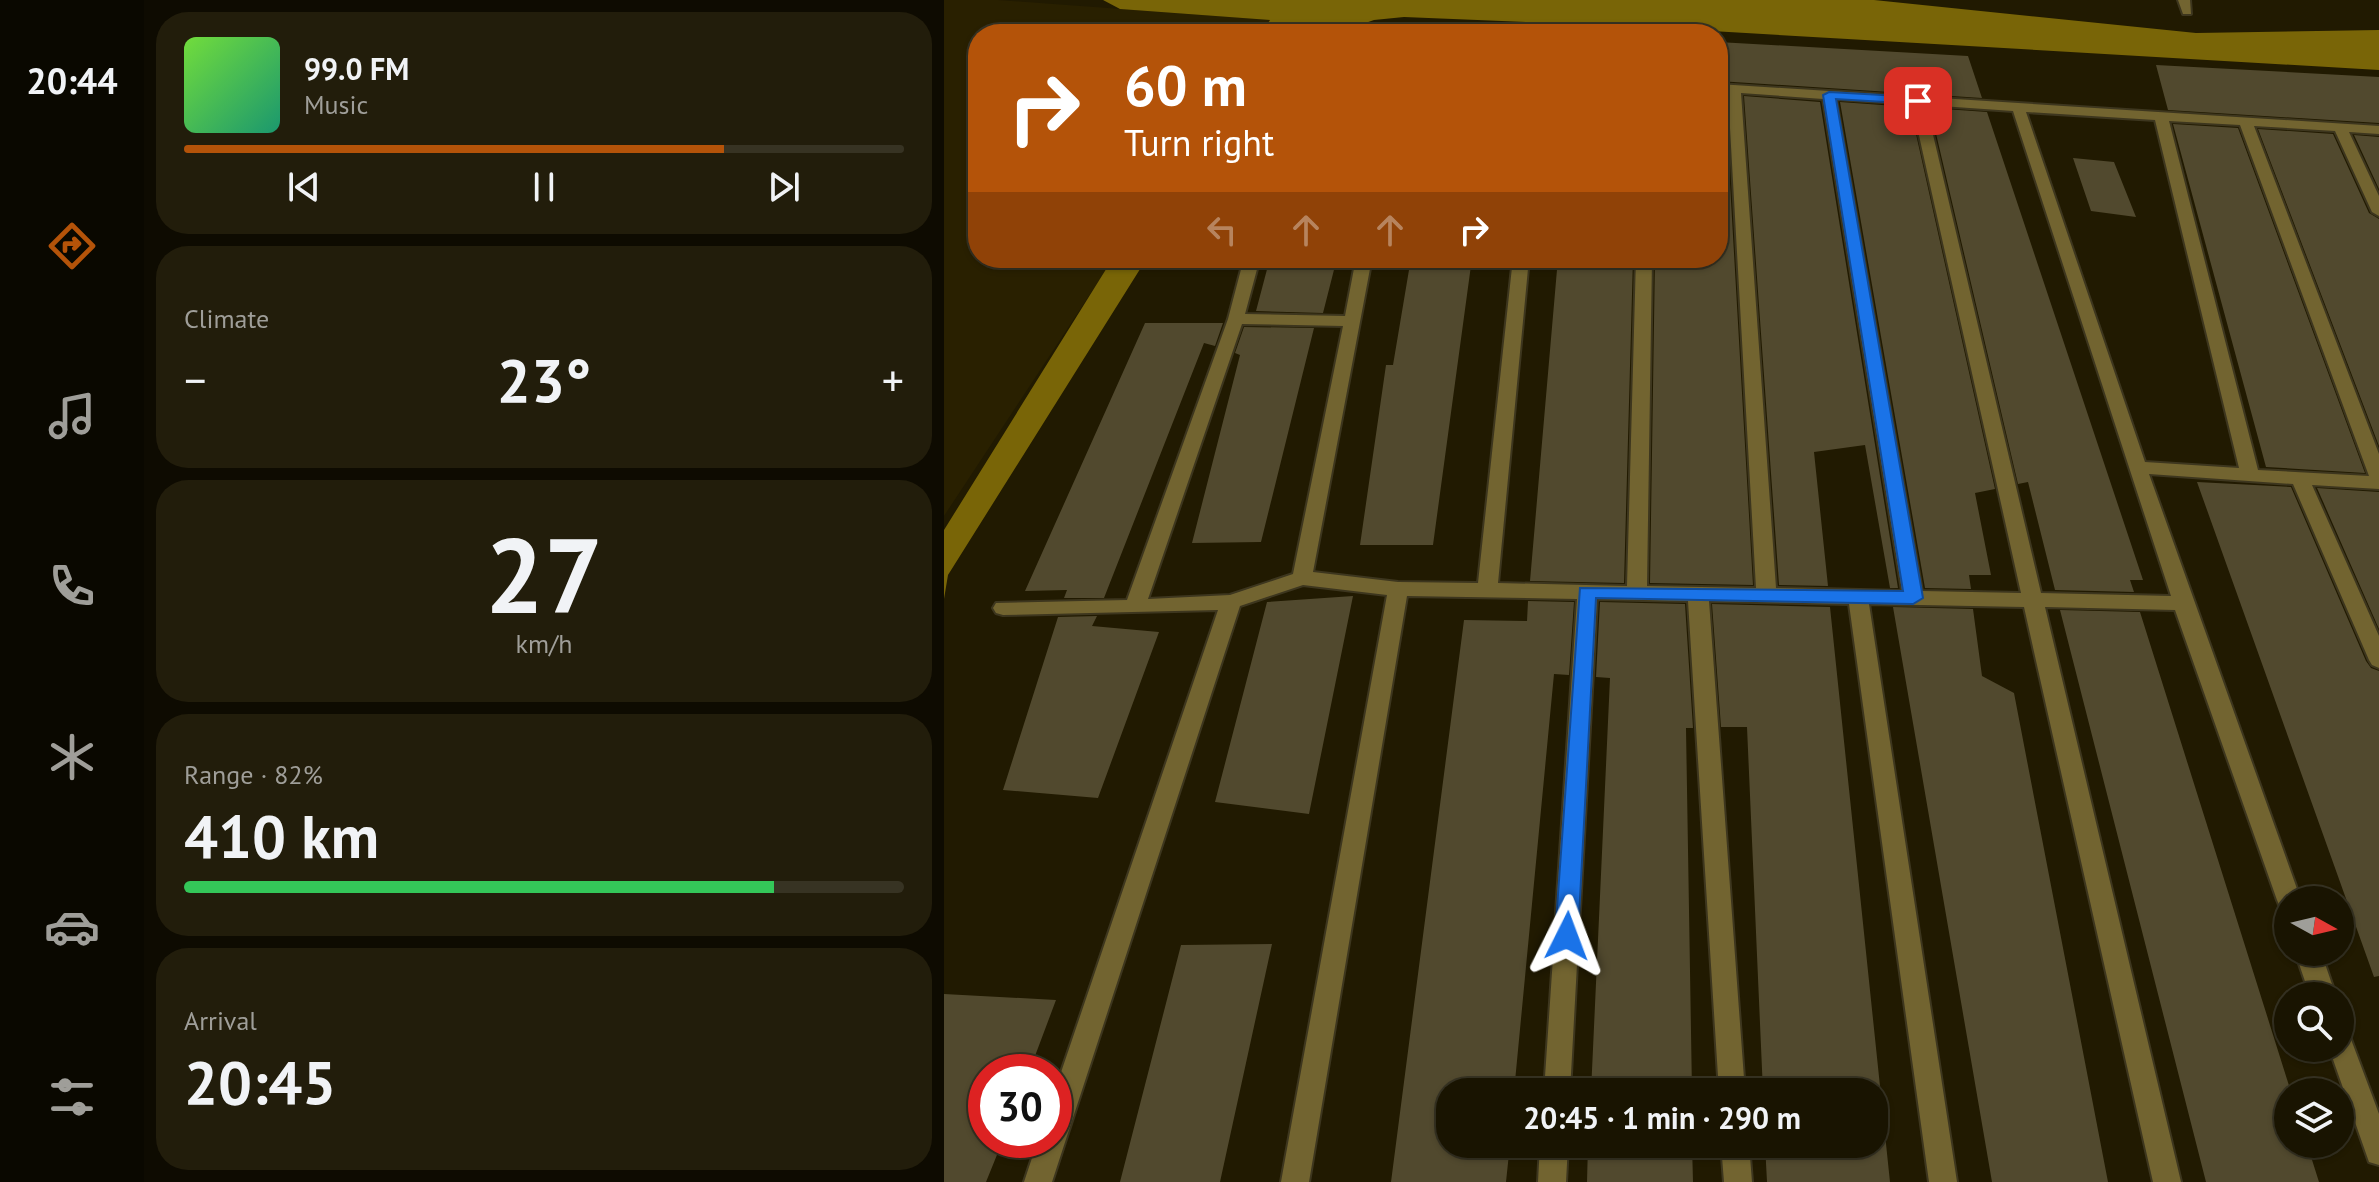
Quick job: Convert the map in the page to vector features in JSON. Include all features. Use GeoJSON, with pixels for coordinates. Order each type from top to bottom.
{"type":"FeatureCollection","features":[{"type":"Feature","properties":{"kind":"street"},"geometry":{"type":"LineString","coordinates":[[1728,89],[2379,130]]}},
{"type":"Feature","properties":{"kind":"street"},"geometry":{"type":"LineString","coordinates":[[1829,95],[1913,598]]}},
{"type":"Feature","properties":{"kind":"street"},"geometry":{"type":"LineString","coordinates":[[1918,101],[2167,1182]]}},
{"type":"Feature","properties":{"kind":"street"},"geometry":{"type":"LineString","coordinates":[[2018,107],[2183,603],[2284,886]]}},
{"type":"Feature","properties":{"kind":"street"},"geometry":{"type":"LineString","coordinates":[[1728,114],[1766,595]]}},
{"type":"Feature","properties":{"kind":"street"},"geometry":{"type":"LineString","coordinates":[[2161,116],[2250,475]]}},
{"type":"Feature","properties":{"kind":"street"},"geometry":{"type":"LineString","coordinates":[[2138,467],[2379,480],[2245,121]]}},
{"type":"Feature","properties":{"kind":"street"},"geometry":{"type":"LineString","coordinates":[[2340,127],[2379,212]]}},
{"type":"Feature","properties":{"kind":"street"},"geometry":{"type":"LineString","coordinates":[[1135,607],[1236,319],[1249,268]]}},
{"type":"Feature","properties":{"kind":"street"},"geometry":{"type":"LineString","coordinates":[[1302,578],[1362,268]]}},
{"type":"Feature","properties":{"kind":"street"},"geometry":{"type":"LineString","coordinates":[[1487,590],[1520,268]]}},
{"type":"Feature","properties":{"kind":"street"},"geometry":{"type":"LineString","coordinates":[[1637,593],[1644,268]]}},
{"type":"Feature","properties":{"kind":"street"},"geometry":{"type":"LineString","coordinates":[[1236,319],[1352,321]]}},
{"type":"Feature","properties":{"kind":"street"},"geometry":{"type":"LineString","coordinates":[[2300,478],[2379,660]]}},
{"type":"Feature","properties":{"kind":"street"},"geometry":{"type":"LineString","coordinates":[[1003,608],[1135,607],[1231,602],[1302,578],[1398,589],[2183,603]]}},
{"type":"Feature","properties":{"kind":"street"},"geometry":{"type":"LineString","coordinates":[[1295,1182],[1398,589]]}},
{"type":"Feature","properties":{"kind":"street"},"geometry":{"type":"LineString","coordinates":[[1558,1078],[1587,592]]}},
{"type":"Feature","properties":{"kind":"street"},"geometry":{"type":"LineString","coordinates":[[1698,594],[1731,1078]]}},
{"type":"Feature","properties":{"kind":"street"},"geometry":{"type":"LineString","coordinates":[[1858,597],[1943,1182]]}},
{"type":"Feature","properties":{"kind":"street"},"geometry":{"type":"LineString","coordinates":[[1072,1080],[1231,602]]}},
{"type":"Feature","properties":{"kind":"street"},"geometry":{"type":"LineString","coordinates":[[2347,1062],[2379,1152]]}},
{"type":"Feature","properties":{"kind":"street"},"geometry":{"type":"LineString","coordinates":[[1038,1182],[1046,1158]]}},
{"type":"Feature","properties":{"kind":"street"},"geometry":{"type":"LineString","coordinates":[[1552,1182],[1553,1158]]}},
{"type":"Feature","properties":{"kind":"street"},"geometry":{"type":"LineString","coordinates":[[1736,1158],[1738,1182]]}},
{"type":"Feature","properties":{"kind":"shaded area"},"geometry":{"type":"Polygon","coordinates":[[[944,0],[998,0],[1271,20],[1268,24],[968,24],[968,268],[1107,268],[944,516],[944,0]]]}},
{"type":"Feature","properties":{"kind":"shaded area"},"geometry":{"type":"Polygon","coordinates":[[[1103,0],[1874,0],[2196,33],[2379,30],[2379,70],[1728,32],[1728,24],[1571,24],[1404,17],[1363,24],[1267,24],[1270,20],[1120,9],[1103,0]]]}},
{"type":"Feature","properties":{"kind":"shaded area"},"geometry":{"type":"Polygon","coordinates":[[[1107,268],[1141,268],[948,575],[944,599],[944,530],[1107,268]]]}},
{"type":"Feature","properties":{"kind":"building"},"geometry":{"type":"Polygon","coordinates":[[[1728,43],[1968,56],[1982,98],[1728,82],[1728,43]]]}},
{"type":"Feature","properties":{"kind":"building"},"geometry":{"type":"Polygon","coordinates":[[[2156,65],[2379,77],[2379,123],[2168,110],[2156,65]]]}},
{"type":"Feature","properties":{"kind":"building"},"geometry":{"type":"Polygon","coordinates":[[[1744,96],[1820,102],[1898,588],[1890,588],[1865,445],[1814,452],[1828,586],[1779,585],[1744,96]]]}},
{"type":"Feature","properties":{"kind":"building"},"geometry":{"type":"Polygon","coordinates":[[[1840,102],[1910,107],[1995,489],[1975,493],[1991,575],[1969,575],[1971,589],[1925,588],[1840,102]]]}},
{"type":"Feature","properties":{"kind":"building"},"geometry":{"type":"Polygon","coordinates":[[[1930,108],[1987,112],[2143,580],[2130,580],[2134,592],[2055,590],[2028,482],[2018,484],[1930,108]]]}},
{"type":"Feature","properties":{"kind":"building"},"geometry":{"type":"Polygon","coordinates":[[[2173,124],[2238,128],[2365,473],[2266,467],[2173,124]]]}},
{"type":"Feature","properties":{"kind":"building"},"geometry":{"type":"Polygon","coordinates":[[[2258,129],[2333,134],[2369,213],[2379,219],[2379,446],[2258,129]]]}},
{"type":"Feature","properties":{"kind":"building"},"geometry":{"type":"Polygon","coordinates":[[[2354,135],[2379,137],[2379,189],[2354,135]]]}},
{"type":"Feature","properties":{"kind":"building"},"geometry":{"type":"Polygon","coordinates":[[[1728,148],[1753,585],[1650,583],[1655,268],[1728,268],[1728,148]]]}},
{"type":"Feature","properties":{"kind":"building"},"geometry":{"type":"Polygon","coordinates":[[[2073,158],[2114,162],[2136,217],[2091,211],[2073,158]]]}},
{"type":"Feature","properties":{"kind":"building"},"geometry":{"type":"Polygon","coordinates":[[[1267,268],[1334,268],[1323,313],[1256,311],[1267,268]]]}},
{"type":"Feature","properties":{"kind":"building"},"geometry":{"type":"Polygon","coordinates":[[[1409,268],[1471,268],[1433,545],[1360,545],[1386,365],[1393,365],[1409,268]]]}},
{"type":"Feature","properties":{"kind":"building"},"geometry":{"type":"Polygon","coordinates":[[[1557,268],[1633,268],[1624,583],[1530,581],[1557,268]]]}},
{"type":"Feature","properties":{"kind":"building"},"geometry":{"type":"Polygon","coordinates":[[[1145,323],[1223,323],[1215,346],[1204,343],[1104,598],[1064,598],[1067,590],[1025,591],[1145,323]]]}},
{"type":"Feature","properties":{"kind":"building"},"geometry":{"type":"Polygon","coordinates":[[[1244,327],[1314,328],[1261,542],[1192,543],[1240,355],[1235,353],[1244,327]]]}},
{"type":"Feature","properties":{"kind":"building"},"geometry":{"type":"Polygon","coordinates":[[[2197,482],[2291,487],[2366,661],[2371,668],[2379,671],[2379,976],[2374,977],[2354,921],[2354,886],[2341,886],[2197,482]]]}},
{"type":"Feature","properties":{"kind":"building"},"geometry":{"type":"Polygon","coordinates":[[[2317,488],[2379,492],[2379,629],[2317,488]]]}},
{"type":"Feature","properties":{"kind":"building"},"geometry":{"type":"Polygon","coordinates":[[[1353,596],[1309,814],[1215,802],[1267,602],[1353,596]]]}},
{"type":"Feature","properties":{"kind":"building"},"geometry":{"type":"Polygon","coordinates":[[[1528,601],[1574,602],[1569,675],[1554,674],[1515,1078],[1436,1078],[1436,1158],[1509,1158],[1506,1182],[1391,1182],[1464,620],[1527,621],[1528,601]]]}},
{"type":"Feature","properties":{"kind":"building"},"geometry":{"type":"Polygon","coordinates":[[[1600,602],[1685,604],[1693,728],[1686,728],[1692,1078],[1592,1078],[1610,678],[1596,677],[1600,602]]]}},
{"type":"Feature","properties":{"kind":"building"},"geometry":{"type":"Polygon","coordinates":[[[1712,604],[1830,607],[1879,1078],[1762,1078],[1747,727],[1721,727],[1712,604]]]}},
{"type":"Feature","properties":{"kind":"building"},"geometry":{"type":"Polygon","coordinates":[[[1893,607],[1973,609],[1982,676],[2014,693],[2108,1182],[1992,1182],[1893,607]]]}},
{"type":"Feature","properties":{"kind":"building"},"geometry":{"type":"Polygon","coordinates":[[[2060,610],[2140,612],[2274,1038],[2274,1062],[2282,1062],[2287,1078],[2274,1078],[2274,1158],[2311,1158],[2319,1182],[2206,1182],[2060,610]]]}},
{"type":"Feature","properties":{"kind":"building"},"geometry":{"type":"Polygon","coordinates":[[[1097,616],[1092,626],[1159,632],[1098,798],[1003,790],[1058,617],[1097,616]]]}},
{"type":"Feature","properties":{"kind":"building"},"geometry":{"type":"Polygon","coordinates":[[[1272,944],[1220,1182],[1120,1182],[1181,945],[1272,944]]]}},
{"type":"Feature","properties":{"kind":"building"},"geometry":{"type":"Polygon","coordinates":[[[944,994],[1056,1000],[1036,1054],[968,1054],[968,1158],[996,1158],[986,1182],[944,1182],[944,994]]]}},
{"type":"Feature","properties":{"kind":"building"},"geometry":{"type":"Polygon","coordinates":[[[1588,1158],[1692,1158],[1693,1182],[1587,1182],[1588,1158]]]}},
{"type":"Feature","properties":{"kind":"building"},"geometry":{"type":"Polygon","coordinates":[[[1766,1158],[1887,1158],[1890,1182],[1767,1182],[1766,1158]]]}},
{"type":"Feature","properties":{"kind":"route"},"geometry":{"type":"LineString","coordinates":[[1567,936],[1587,592],[1913,598],[1829,95],[1918,101]]}}]}
